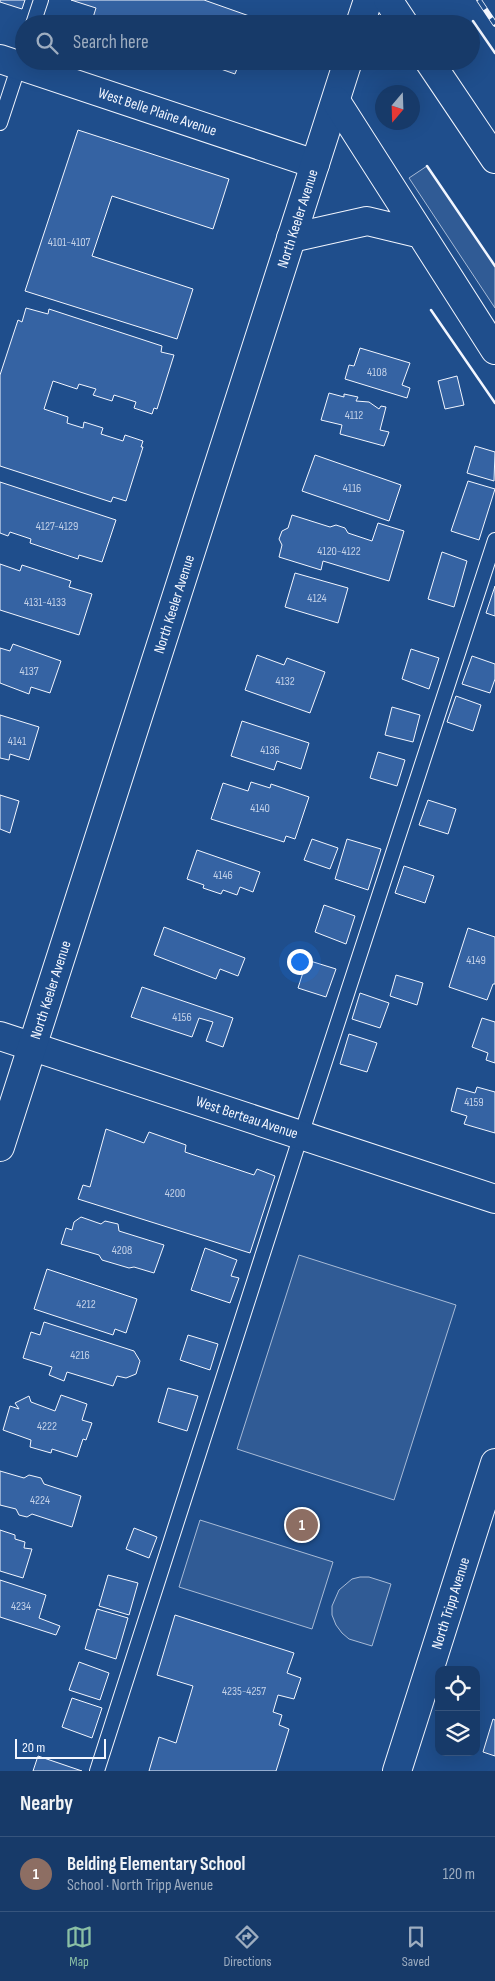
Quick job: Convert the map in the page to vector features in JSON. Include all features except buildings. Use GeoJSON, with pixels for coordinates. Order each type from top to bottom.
{"type":"FeatureCollection","features":[{"type":"Feature","properties":{"kind":"main road"},"geometry":{"type":"LineString","coordinates":[[363,15],[368,0]]}},
{"type":"Feature","properties":{"kind":"main road"},"geometry":{"type":"LineString","coordinates":[[388,0],[398,15]]}},
{"type":"Feature","properties":{"kind":"main road","name":"West Belle Plaine Avenue"},"geometry":{"type":"LineString","coordinates":[[48,70],[315,164]]}},
{"type":"Feature","properties":{"kind":"main road","name":"North Keeler Avenue"},"geometry":{"type":"LineString","coordinates":[[0,1147],[345,70]]}},
{"type":"Feature","properties":{"kind":"main road"},"geometry":{"type":"LineString","coordinates":[[435,70],[495,159]]}},
{"type":"Feature","properties":{"kind":"main road"},"geometry":{"type":"LineString","coordinates":[[336,100],[495,350]]}},
{"type":"Feature","properties":{"kind":"main road"},"geometry":{"type":"LineString","coordinates":[[291,238],[367,221],[421,234]]}},
{"type":"Feature","properties":{"kind":"main road","name":"West Berteau Avenue"},"geometry":{"type":"LineString","coordinates":[[0,1036],[495,1198]]}},
{"type":"Feature","properties":{"kind":"main road","name":"North Tripp Avenue"},"geometry":{"type":"LineString","coordinates":[[396,1771],[495,1463]]}},
{"type":"Feature","properties":{"kind":"lane"},"geometry":{"type":"LineString","coordinates":[[35,15],[40,0]]}},
{"type":"Feature","properties":{"kind":"lane"},"geometry":{"type":"LineString","coordinates":[[0,123],[14,58]]}},
{"type":"Feature","properties":{"kind":"lane"},"geometry":{"type":"LineString","coordinates":[[97,1771],[301,1135],[495,540]]}},
{"type":"Feature","properties":{"kind":"shaded area"},"geometry":{"type":"Polygon","coordinates":[[[427,166],[495,266],[495,308],[409,178],[427,166]]]}},
{"type":"Feature","properties":{"kind":"shaded area"},"geometry":{"type":"Polygon","coordinates":[[[299,1255],[456,1305],[394,1500],[237,1449],[299,1255]]]}},
{"type":"Feature","properties":{"kind":"shaded area"},"geometry":{"type":"Polygon","coordinates":[[[200,1520],[333,1562],[312,1629],[179,1587],[200,1520]]]}},
{"type":"Feature","properties":{"kind":"shaded area"},"geometry":{"type":"Polygon","coordinates":[[[369,1577],[391,1584],[372,1646],[349,1639],[336,1625],[332,1615],[332,1606],[339,1590],[352,1579],[369,1577]]]}},
{"type":"Feature","properties":{"kind":"railway"},"geometry":{"type":"LineString","coordinates":[[479,0],[495,24]]}},
{"type":"Feature","properties":{"kind":"wall"},"geometry":{"type":"LineString","coordinates":[[480,31],[495,53]]}},
{"type":"Feature","properties":{"kind":"wall"},"geometry":{"type":"LineString","coordinates":[[427,166],[495,266]]}},
{"type":"Feature","properties":{"kind":"wall"},"geometry":{"type":"LineString","coordinates":[[431,310],[495,403]]}},
{"type":"Feature","properties":{"kind":"place","name":"Belding Elementary School"},"geometry":{"type":"Point","coordinates":[302,1525]}}]}
